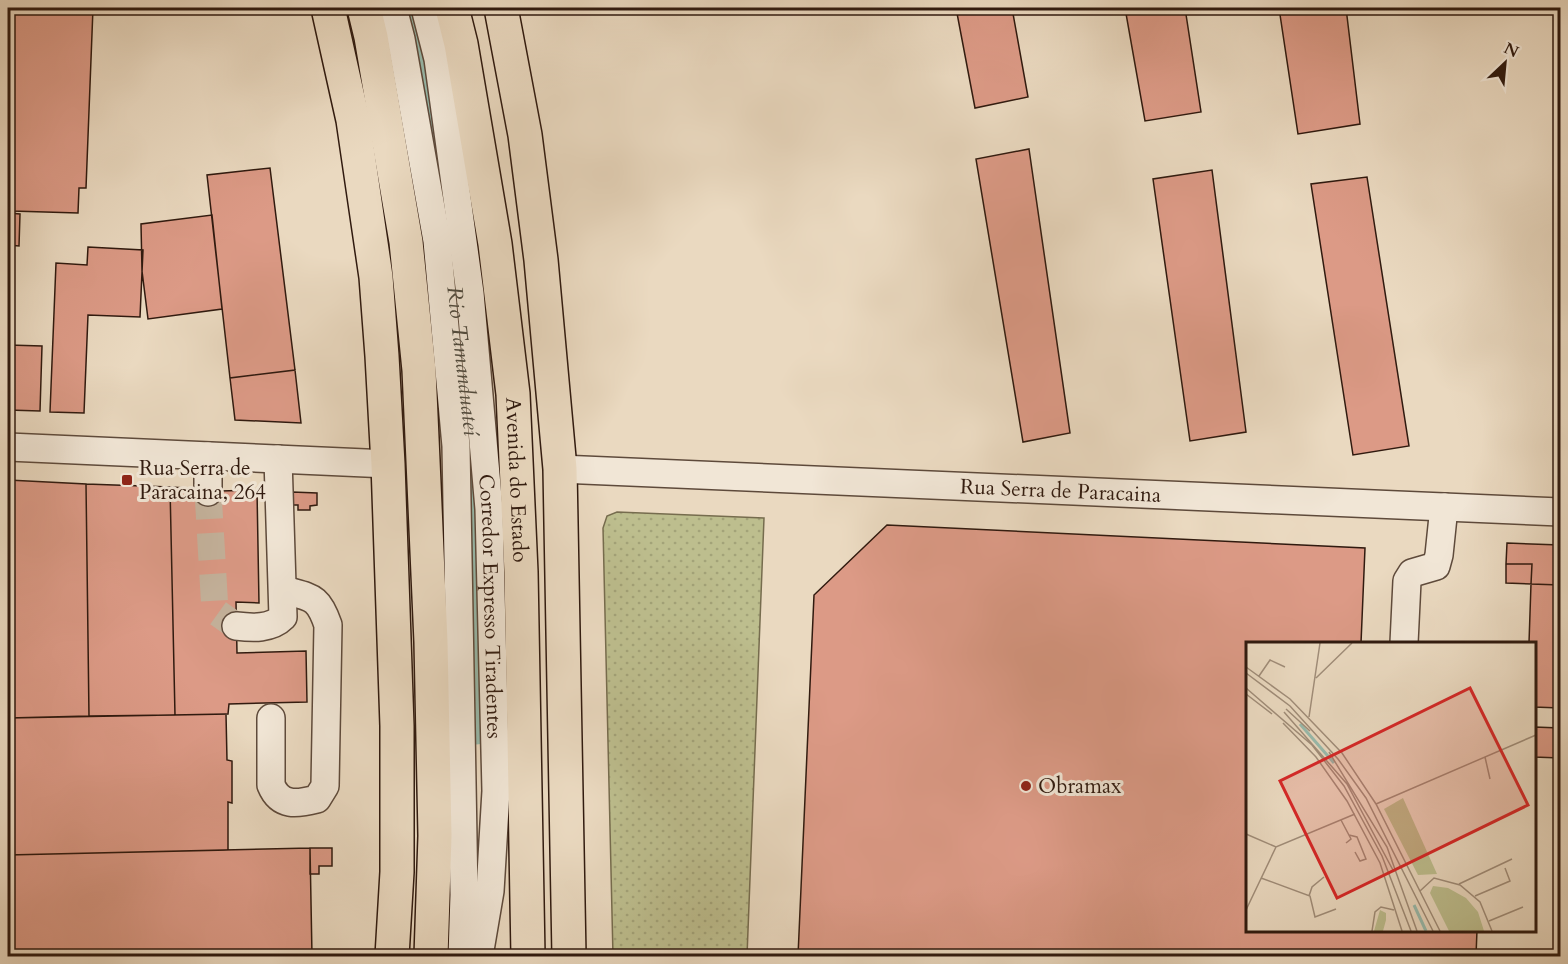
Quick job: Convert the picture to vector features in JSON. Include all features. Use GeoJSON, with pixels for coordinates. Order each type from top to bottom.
{"type":"FeatureCollection","features":[{"type":"Feature","properties":{"kind":"main road"},"geometry":{"type":"LineString","coordinates":[[328,8],[353,120],[374,267],[388,464],[397,726],[397,872],[392,957]]}},
{"type":"Feature","properties":{"kind":"main road"},"geometry":{"type":"LineString","coordinates":[[364,8],[406,242],[419,370],[431,642],[435,836],[431,957]]}},
{"type":"Feature","properties":{"kind":"main road","name":"Avenida do Estado"},"geometry":{"type":"LineString","coordinates":[[452,8],[495,244],[513,393],[521,572],[528,957]]}},
{"type":"Feature","properties":{"kind":"main road","name":"Avenida do Estado"},"geometry":{"type":"LineString","coordinates":[[501,8],[525,135],[541,260],[560,469],[569,957]]}},
{"type":"Feature","properties":{"kind":"street","name":"Corredor Expresso Tiradentes"},"geometry":{"type":"LineString","coordinates":[[393,8],[401,39],[437,241],[456,446],[464,895],[462,957]]}},
{"type":"Feature","properties":{"kind":"street","name":"Corredor Expresso Tiradentes"},"geometry":{"type":"LineString","coordinates":[[425,8],[438,59],[470,293],[489,509],[496,791],[490,891],[479,957]]}},
{"type":"Feature","properties":{"kind":"street"},"geometry":{"type":"LineString","coordinates":[[8,447],[388,464]]}},
{"type":"Feature","properties":{"kind":"street"},"geometry":{"type":"LineString","coordinates":[[208,456],[208,492]]}},
{"type":"Feature","properties":{"kind":"street"},"geometry":{"type":"LineString","coordinates":[[237,626],[275,625],[283,617],[284,590],[278,459]]}},
{"type":"Feature","properties":{"kind":"street","name":"Rua Serra de Paracaina"},"geometry":{"type":"LineString","coordinates":[[560,469],[1560,512]]}},
{"type":"Feature","properties":{"kind":"street"},"geometry":{"type":"LineString","coordinates":[[1404,642],[1407,581],[1412,573],[1436,566],[1444,507]]}},
{"type":"Feature","properties":{"kind":"street"},"geometry":{"type":"LineString","coordinates":[[271,717],[271,785],[275,793],[282,800],[301,803],[317,799],[325,786],[328,625],[321,606],[311,598],[284,590]]}},
{"type":"Feature","properties":{"kind":"green space"},"geometry":{"type":"Polygon","coordinates":[[[617,512],[764,518],[747,956],[613,956],[603,528],[607,516],[617,512]]]}},
{"type":"Feature","properties":{"kind":"building"},"geometry":{"type":"Polygon","coordinates":[[[12,8],[93,8],[86,188],[79,188],[78,213],[12,211],[13,184],[8,184],[8,43],[11,43],[12,8]]]}},
{"type":"Feature","properties":{"kind":"building"},"geometry":{"type":"Polygon","coordinates":[[[956,8],[1012,8],[1028,97],[975,108],[956,8]]]}},
{"type":"Feature","properties":{"kind":"building"},"geometry":{"type":"Polygon","coordinates":[[[1125,8],[1185,8],[1201,112],[1145,121],[1125,8]]]}},
{"type":"Feature","properties":{"kind":"building"},"geometry":{"type":"Polygon","coordinates":[[[1279,8],[1346,8],[1360,124],[1298,134],[1279,8]]]}},
{"type":"Feature","properties":{"kind":"building"},"geometry":{"type":"Polygon","coordinates":[[[1029,149],[1070,433],[1023,442],[976,159],[1029,149]]]}},
{"type":"Feature","properties":{"kind":"building"},"geometry":{"type":"Polygon","coordinates":[[[270,168],[295,370],[230,378],[207,175],[270,168]]]}},
{"type":"Feature","properties":{"kind":"building"},"geometry":{"type":"Polygon","coordinates":[[[1212,170],[1246,432],[1190,441],[1153,179],[1212,170]]]}},
{"type":"Feature","properties":{"kind":"building"},"geometry":{"type":"Polygon","coordinates":[[[1367,177],[1409,446],[1353,455],[1311,184],[1367,177]]]}},
{"type":"Feature","properties":{"kind":"building"},"geometry":{"type":"Polygon","coordinates":[[[8,213],[20,214],[19,246],[8,245],[8,213]]]}},
{"type":"Feature","properties":{"kind":"building"},"geometry":{"type":"Polygon","coordinates":[[[212,215],[222,309],[148,319],[142,271],[141,224],[212,215]]]}},
{"type":"Feature","properties":{"kind":"building"},"geometry":{"type":"Polygon","coordinates":[[[88,247],[143,250],[140,317],[88,315],[84,413],[50,412],[56,263],[87,265],[88,247]]]}},
{"type":"Feature","properties":{"kind":"building"},"geometry":{"type":"Polygon","coordinates":[[[8,345],[42,346],[40,411],[8,410],[8,345]]]}},
{"type":"Feature","properties":{"kind":"building"},"geometry":{"type":"Polygon","coordinates":[[[295,370],[301,423],[235,420],[230,378],[295,370]]]}},
{"type":"Feature","properties":{"kind":"building"},"geometry":{"type":"Polygon","coordinates":[[[8,480],[86,484],[89,716],[8,718],[8,480]]]}},
{"type":"Feature","properties":{"kind":"building"},"geometry":{"type":"Polygon","coordinates":[[[86,484],[170,487],[175,715],[89,716],[86,484]]]}},
{"type":"Feature","properties":{"kind":"building"},"geometry":{"type":"Polygon","coordinates":[[[170,487],[186,488],[185,492],[257,490],[259,603],[236,602],[237,653],[306,651],[307,702],[229,704],[228,714],[175,715],[170,487]]]}},
{"type":"Feature","properties":{"kind":"building"},"geometry":{"type":"Polygon","coordinates":[[[292,492],[317,493],[317,505],[310,506],[310,510],[298,510],[298,505],[292,505],[292,492]]]}},
{"type":"Feature","properties":{"kind":"building","name":"Obramax"},"geometry":{"type":"Polygon","coordinates":[[[887,525],[1365,548],[1361,642],[1246,642],[1246,931],[1477,931],[1476,956],[798,956],[814,595],[887,525]]]}},
{"type":"Feature","properties":{"kind":"building"},"geometry":{"type":"Polygon","coordinates":[[[1507,543],[1560,545],[1560,585],[1531,584],[1532,564],[1506,564],[1507,543]]]}},
{"type":"Feature","properties":{"kind":"building"},"geometry":{"type":"Polygon","coordinates":[[[1506,564],[1532,564],[1531,584],[1506,583],[1506,564]]]}},
{"type":"Feature","properties":{"kind":"building"},"geometry":{"type":"Polygon","coordinates":[[[1531,584],[1560,585],[1560,708],[1535,707],[1535,642],[1529,642],[1531,584]]]}},
{"type":"Feature","properties":{"kind":"building"},"geometry":{"type":"Polygon","coordinates":[[[226,714],[227,760],[232,761],[232,803],[228,802],[228,850],[8,855],[8,718],[226,714]]]}},
{"type":"Feature","properties":{"kind":"building"},"geometry":{"type":"Polygon","coordinates":[[[1535,727],[1560,728],[1560,758],[1535,757],[1535,727]]]}},
{"type":"Feature","properties":{"kind":"building"},"geometry":{"type":"Polygon","coordinates":[[[310,848],[312,956],[8,956],[8,855],[310,848]]]}},
{"type":"Feature","properties":{"kind":"building"},"geometry":{"type":"Polygon","coordinates":[[[310,848],[332,848],[332,866],[319,866],[319,874],[310,874],[310,848]]]}},
{"type":"Feature","properties":{"kind":"waterway","name":"Rio Tamanduateí"},"geometry":{"type":"LineString","coordinates":[[410,8],[443,191],[474,457],[476,719]]}},
{"type":"Feature","properties":{"kind":"tunnel"},"geometry":{"type":"LineString","coordinates":[[208,492],[215,611],[236,626]]}},
{"type":"Feature","properties":{"kind":"place","name":"Rua Serra de Paracaina, 264"},"geometry":{"type":"Point","coordinates":[127,480]}},
{"type":"Feature","properties":{"kind":"place","name":"Obramax"},"geometry":{"type":"Point","coordinates":[1026,786]}}]}
